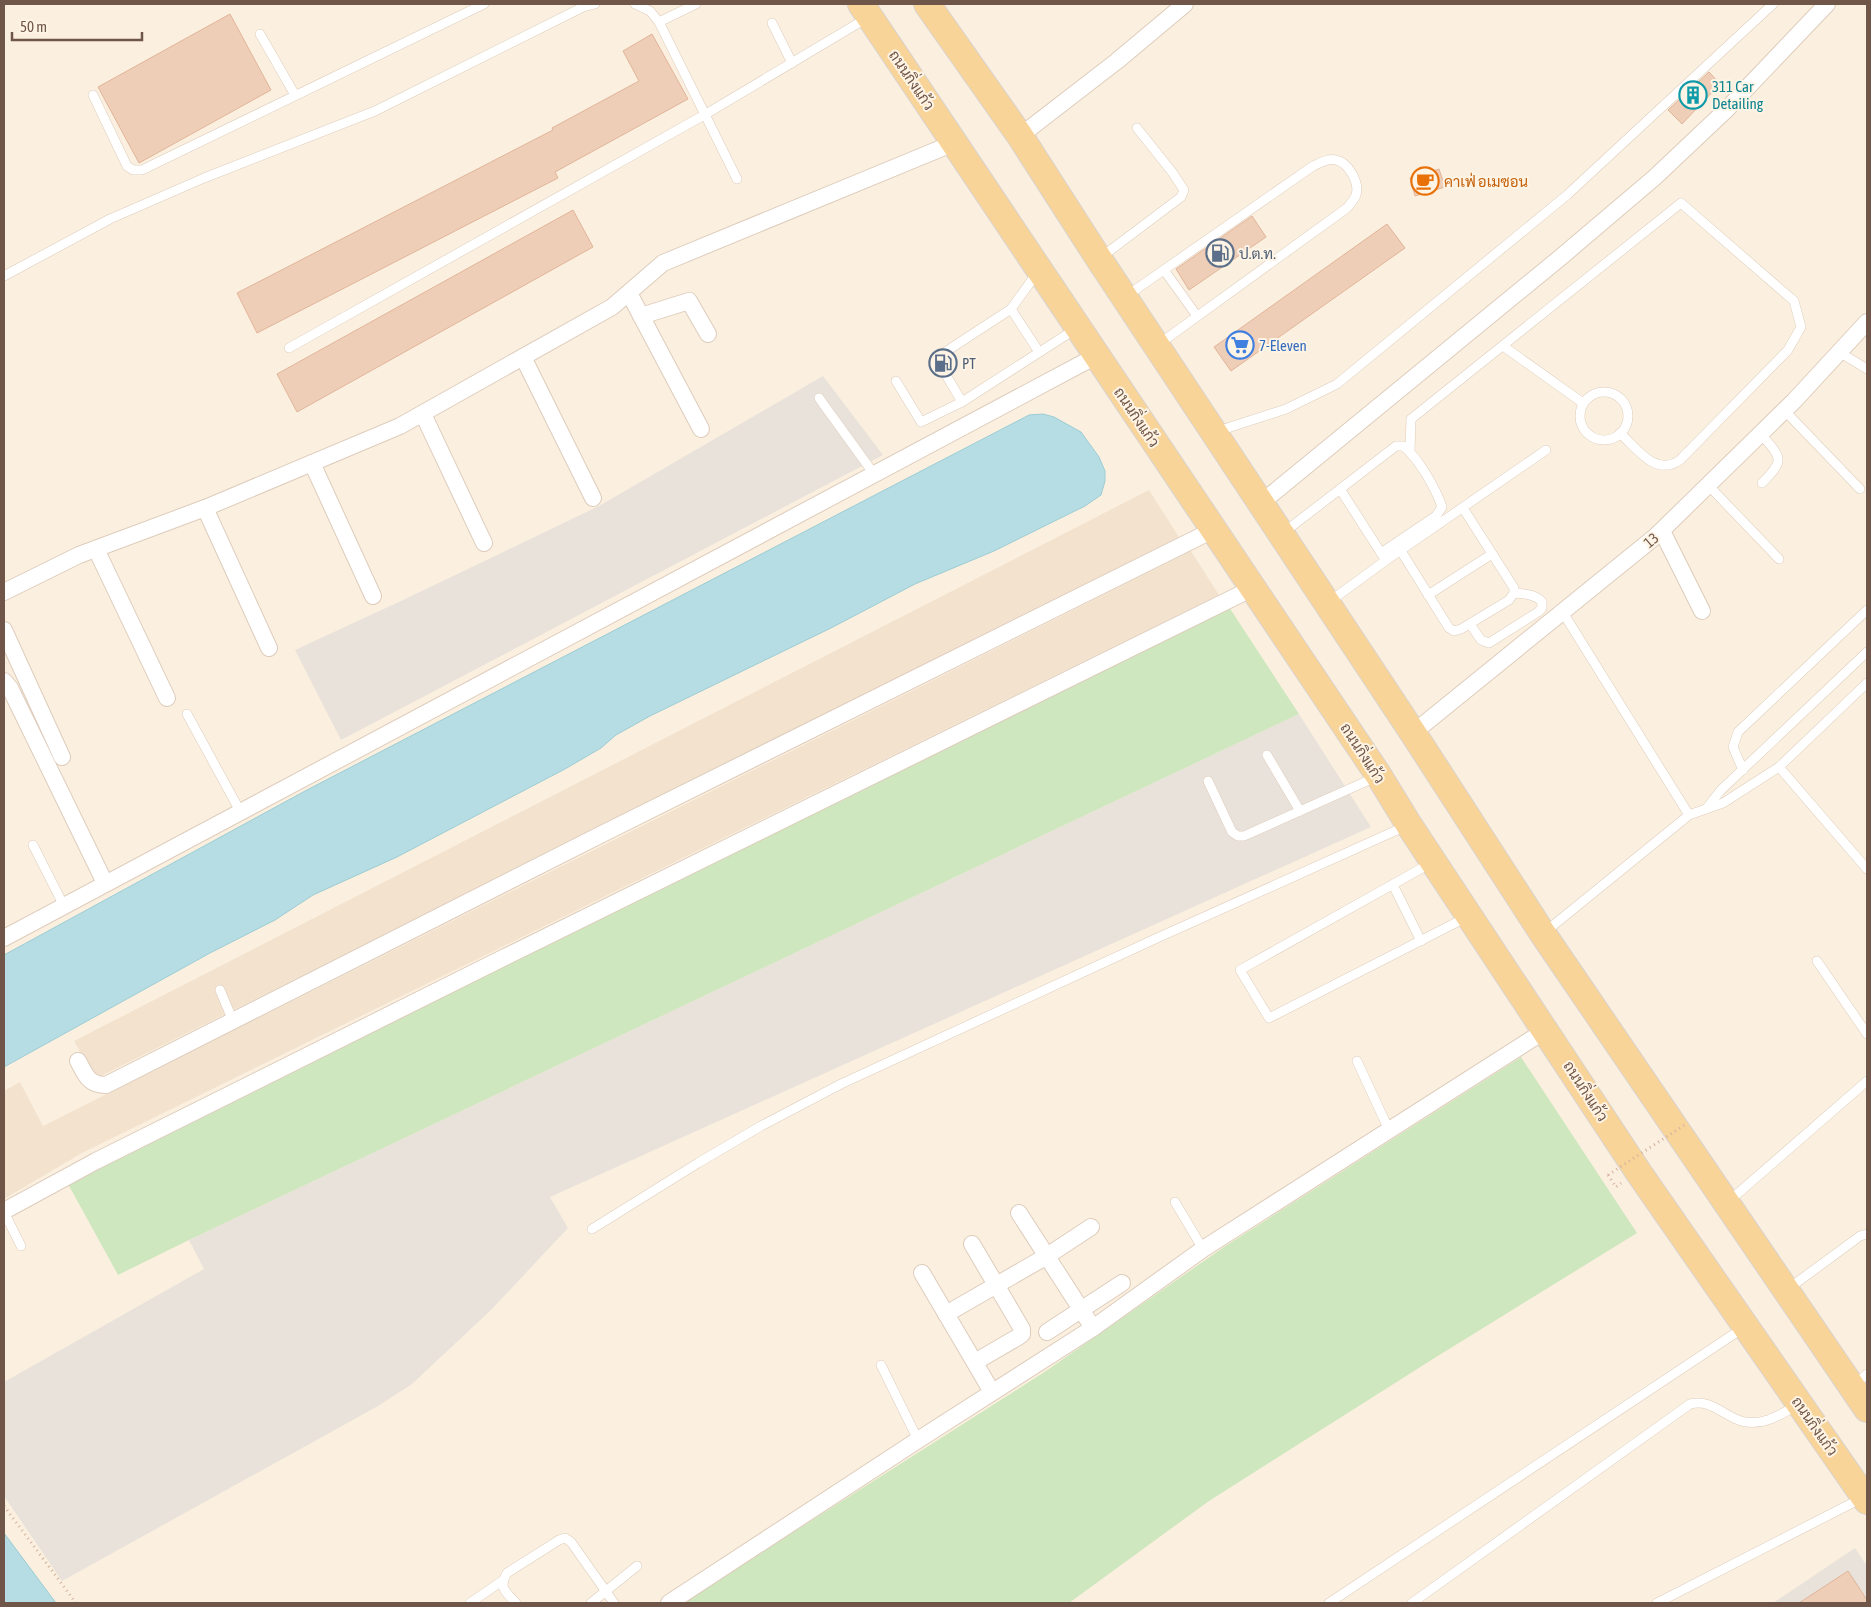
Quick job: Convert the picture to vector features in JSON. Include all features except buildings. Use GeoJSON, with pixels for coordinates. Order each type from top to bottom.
{"type":"FeatureCollection","features":[{"type":"Feature","properties":{"kind":"main road"},"geometry":{"type":"LineString","coordinates":[[927,4],[1020,136],[1543,934],[1786,1290],[1859,1380],[1867,1409]]}},
{"type":"Feature","properties":{"kind":"main road","name":"ถนนกิ่งแก้ว"},"geometry":{"type":"LineString","coordinates":[[865,10],[1253,588],[1639,1173],[1866,1499]]}},
{"type":"Feature","properties":{"kind":"street"},"geometry":{"type":"LineString","coordinates":[[1020,136],[1117,61],[1185,4]]}},
{"type":"Feature","properties":{"kind":"street"},"geometry":{"type":"LineString","coordinates":[[1262,503],[1554,263],[1654,178],[1725,111],[1827,4]]}},
{"type":"Feature","properties":{"kind":"street"},"geometry":{"type":"LineString","coordinates":[[4,592],[79,555],[205,508],[400,426],[612,307],[663,263],[954,143]]}},
{"type":"Feature","properties":{"kind":"street"},"geometry":{"type":"LineString","coordinates":[[629,293],[701,429]]}},
{"type":"Feature","properties":{"kind":"street"},"geometry":{"type":"LineString","coordinates":[[641,316],[689,301],[708,334]]}},
{"type":"Feature","properties":{"kind":"street","name":"13"},"geometry":{"type":"LineString","coordinates":[[1413,733],[1662,531],[1784,410],[1867,322]]}},
{"type":"Feature","properties":{"kind":"street"},"geometry":{"type":"LineString","coordinates":[[4,938],[1096,356]]}},
{"type":"Feature","properties":{"kind":"street"},"geometry":{"type":"LineString","coordinates":[[524,357],[593,498]]}},
{"type":"Feature","properties":{"kind":"street"},"geometry":{"type":"LineString","coordinates":[[422,414],[484,543]]}},
{"type":"Feature","properties":{"kind":"street"},"geometry":{"type":"LineString","coordinates":[[312,463],[374,596]]}},
{"type":"Feature","properties":{"kind":"street"},"geometry":{"type":"LineString","coordinates":[[205,508],[269,648]]}},
{"type":"Feature","properties":{"kind":"street"},"geometry":{"type":"LineString","coordinates":[[78,1061],[90,1080],[97,1085],[106,1085],[602,834],[1213,530]]}},
{"type":"Feature","properties":{"kind":"street"},"geometry":{"type":"LineString","coordinates":[[1662,531],[1702,612]]}},
{"type":"Feature","properties":{"kind":"street"},"geometry":{"type":"LineString","coordinates":[[96,549],[167,698]]}},
{"type":"Feature","properties":{"kind":"street"},"geometry":{"type":"LineString","coordinates":[[4,1212],[96,1161],[1253,588]]}},
{"type":"Feature","properties":{"kind":"street"},"geometry":{"type":"LineString","coordinates":[[4,630],[62,757]]}},
{"type":"Feature","properties":{"kind":"street"},"geometry":{"type":"LineString","coordinates":[[4,681],[10,688],[105,883]]}},
{"type":"Feature","properties":{"kind":"street"},"geometry":{"type":"LineString","coordinates":[[669,1603],[992,1392],[1094,1328],[1203,1249],[1546,1030]]}},
{"type":"Feature","properties":{"kind":"street"},"geometry":{"type":"LineString","coordinates":[[1018,1213],[1094,1328]]}},
{"type":"Feature","properties":{"kind":"street"},"geometry":{"type":"LineString","coordinates":[[946,1314],[1047,1256],[1091,1226]]}},
{"type":"Feature","properties":{"kind":"street"},"geometry":{"type":"LineString","coordinates":[[972,1244],[1022,1329],[1022,1334],[974,1362]]}},
{"type":"Feature","properties":{"kind":"street"},"geometry":{"type":"LineString","coordinates":[[922,1273],[992,1392]]}},
{"type":"Feature","properties":{"kind":"street"},"geometry":{"type":"LineString","coordinates":[[1047,1332],[1122,1283]]}},
{"type":"Feature","properties":{"kind":"lane"},"geometry":{"type":"LineString","coordinates":[[92,95],[127,166],[133,170],[142,170],[484,4]]}},
{"type":"Feature","properties":{"kind":"lane"},"geometry":{"type":"LineString","coordinates":[[4,276],[110,219],[204,178],[375,111],[583,7],[595,4]]}},
{"type":"Feature","properties":{"kind":"lane"},"geometry":{"type":"LineString","coordinates":[[635,4],[650,11],[659,22],[737,179]]}},
{"type":"Feature","properties":{"kind":"lane"},"geometry":{"type":"LineString","coordinates":[[659,22],[696,4]]}},
{"type":"Feature","properties":{"kind":"lane"},"geometry":{"type":"LineString","coordinates":[[1214,432],[1286,409],[1337,384],[1567,195],[1772,4]]}},
{"type":"Feature","properties":{"kind":"lane"},"geometry":{"type":"LineString","coordinates":[[289,348],[706,114],[792,63],[865,10]]}},
{"type":"Feature","properties":{"kind":"lane"},"geometry":{"type":"LineString","coordinates":[[772,23],[792,63]]}},
{"type":"Feature","properties":{"kind":"lane"},"geometry":{"type":"LineString","coordinates":[[260,34],[295,95]]}},
{"type":"Feature","properties":{"kind":"lane"},"geometry":{"type":"LineString","coordinates":[[1099,259],[1182,197],[1184,190],[1177,177],[1137,128]]}},
{"type":"Feature","properties":{"kind":"lane"},"geometry":{"type":"LineString","coordinates":[[1125,297],[1313,166],[1338,160],[1345,165],[1355,180],[1356,194],[1347,208],[1157,346]]}},
{"type":"Feature","properties":{"kind":"lane"},"geometry":{"type":"LineString","coordinates":[[1410,451],[1411,419],[1681,203],[1794,301],[1801,327],[1788,350],[1680,460],[1671,466],[1654,465],[1620,433]]}},
{"type":"Feature","properties":{"kind":"lane"},"geometry":{"type":"LineString","coordinates":[[1164,270],[1197,316]]}},
{"type":"Feature","properties":{"kind":"lane"},"geometry":{"type":"LineString","coordinates":[[962,402],[936,358],[1011,309],[1039,271]]}},
{"type":"Feature","properties":{"kind":"lane"},"geometry":{"type":"LineString","coordinates":[[1011,309],[1040,352]]}},
{"type":"Feature","properties":{"kind":"lane"},"geometry":{"type":"LineString","coordinates":[[896,381],[921,422],[962,402],[1078,328]]}},
{"type":"Feature","properties":{"kind":"lane"},"geometry":{"type":"LineString","coordinates":[[1503,346],[1584,403]]}},
{"type":"Feature","properties":{"kind":"lane"},"geometry":{"type":"LineString","coordinates":[[1839,352],[1867,369]]}},
{"type":"Feature","properties":{"kind":"lane"},"geometry":{"type":"LineString","coordinates":[[1604,392],[1618,397],[1624,402],[1628,417],[1626,424],[1620,433],[1609,440],[1593,438],[1586,433],[1582,426],[1580,410],[1584,403],[1589,397],[1604,392]]}},
{"type":"Feature","properties":{"kind":"lane"},"geometry":{"type":"LineString","coordinates":[[819,398],[874,474]]}},
{"type":"Feature","properties":{"kind":"lane"},"geometry":{"type":"LineString","coordinates":[[1784,410],[1860,489]]}},
{"type":"Feature","properties":{"kind":"lane"},"geometry":{"type":"LineString","coordinates":[[1760,434],[1779,459],[1774,471],[1762,483]]}},
{"type":"Feature","properties":{"kind":"lane"},"geometry":{"type":"LineString","coordinates":[[1281,534],[1396,446],[1403,446],[1410,451],[1442,507],[1436,516],[1327,604]]}},
{"type":"Feature","properties":{"kind":"lane"},"geometry":{"type":"LineString","coordinates":[[1383,557],[1401,551],[1546,450]]}},
{"type":"Feature","properties":{"kind":"lane"},"geometry":{"type":"LineString","coordinates":[[1709,486],[1778,560]]}},
{"type":"Feature","properties":{"kind":"lane"},"geometry":{"type":"LineString","coordinates":[[1340,489],[1383,557]]}},
{"type":"Feature","properties":{"kind":"lane"},"geometry":{"type":"LineString","coordinates":[[1401,551],[1449,628],[1454,631],[1470,624],[1509,600],[1514,593],[1514,588],[1463,508]]}},
{"type":"Feature","properties":{"kind":"lane"},"geometry":{"type":"LineString","coordinates":[[1428,595],[1492,554]]}},
{"type":"Feature","properties":{"kind":"lane"},"geometry":{"type":"LineString","coordinates":[[1470,624],[1481,640],[1489,643],[1542,608],[1542,602],[1539,598],[1533,595],[1514,593]]}},
{"type":"Feature","properties":{"kind":"lane"},"geometry":{"type":"LineString","coordinates":[[1743,770],[1733,747],[1738,732],[1867,610]]}},
{"type":"Feature","properties":{"kind":"lane"},"geometry":{"type":"LineString","coordinates":[[1562,612],[1689,814]]}},
{"type":"Feature","properties":{"kind":"lane"},"geometry":{"type":"LineString","coordinates":[[1706,809],[1721,790],[1867,652]]}},
{"type":"Feature","properties":{"kind":"lane"},"geometry":{"type":"LineString","coordinates":[[1543,934],[1689,814],[1723,803],[1778,767],[1867,683]]}},
{"type":"Feature","properties":{"kind":"lane"},"geometry":{"type":"LineString","coordinates":[[187,714],[240,811]]}},
{"type":"Feature","properties":{"kind":"lane"},"geometry":{"type":"LineString","coordinates":[[1267,755],[1300,811]]}},
{"type":"Feature","properties":{"kind":"lane"},"geometry":{"type":"LineString","coordinates":[[1778,767],[1867,869]]}},
{"type":"Feature","properties":{"kind":"lane"},"geometry":{"type":"LineString","coordinates":[[1208,781],[1232,832],[1238,836],[1244,836],[1378,776]]}},
{"type":"Feature","properties":{"kind":"lane"},"geometry":{"type":"LineString","coordinates":[[592,1229],[761,1126],[841,1084],[1155,939],[1409,825]]}},
{"type":"Feature","properties":{"kind":"lane"},"geometry":{"type":"LineString","coordinates":[[33,846],[64,906]]}},
{"type":"Feature","properties":{"kind":"lane"},"geometry":{"type":"LineString","coordinates":[[1433,862],[1240,970],[1268,1018],[1470,916]]}},
{"type":"Feature","properties":{"kind":"lane"},"geometry":{"type":"LineString","coordinates":[[1393,885],[1421,941]]}},
{"type":"Feature","properties":{"kind":"lane"},"geometry":{"type":"LineString","coordinates":[[1817,962],[1867,1034]]}},
{"type":"Feature","properties":{"kind":"lane"},"geometry":{"type":"LineString","coordinates":[[220,990],[233,1021]]}},
{"type":"Feature","properties":{"kind":"lane"},"geometry":{"type":"LineString","coordinates":[[1357,1061],[1389,1130]]}},
{"type":"Feature","properties":{"kind":"lane"},"geometry":{"type":"LineString","coordinates":[[1727,1203],[1867,1081]]}},
{"type":"Feature","properties":{"kind":"lane"},"geometry":{"type":"LineString","coordinates":[[1175,1202],[1203,1249]]}},
{"type":"Feature","properties":{"kind":"lane"},"geometry":{"type":"LineString","coordinates":[[4,1212],[21,1246]]}},
{"type":"Feature","properties":{"kind":"lane"},"geometry":{"type":"LineString","coordinates":[[1786,1290],[1860,1236],[1867,1234]]}},
{"type":"Feature","properties":{"kind":"lane"},"geometry":{"type":"LineString","coordinates":[[1329,1603],[1745,1326]]}},
{"type":"Feature","properties":{"kind":"lane"},"geometry":{"type":"LineString","coordinates":[[881,1365],[918,1440]]}},
{"type":"Feature","properties":{"kind":"lane"},"geometry":{"type":"LineString","coordinates":[[1412,1603],[1690,1404],[1700,1402],[1742,1421],[1764,1421],[1775,1418],[1799,1403]]}},
{"type":"Feature","properties":{"kind":"lane"},"geometry":{"type":"LineString","coordinates":[[1657,1603],[1866,1499]]}},
{"type":"Feature","properties":{"kind":"lane"},"geometry":{"type":"LineString","coordinates":[[470,1603],[502,1582],[507,1573],[565,1538],[571,1542],[614,1603]]}},
{"type":"Feature","properties":{"kind":"lane"},"geometry":{"type":"LineString","coordinates":[[591,1603],[637,1566]]}},
{"type":"Feature","properties":{"kind":"lane"},"geometry":{"type":"LineString","coordinates":[[502,1582],[503,1587],[516,1603]]}},
{"type":"Feature","properties":{"kind":"path"},"geometry":{"type":"LineString","coordinates":[[1608,1175],[1686,1124]]}},
{"type":"Feature","properties":{"kind":"path"},"geometry":{"type":"LineString","coordinates":[[4,1506],[76,1603]]}},
{"type":"Feature","properties":{"kind":"shaded area"},"geometry":{"type":"Polygon","coordinates":[[[823,376],[883,455],[341,740],[295,650],[599,506],[823,376]]]}},
{"type":"Feature","properties":{"kind":"shaded area"},"geometry":{"type":"Polygon","coordinates":[[[1149,490],[1179,537],[95,1079],[74,1041],[1149,490]]]}},
{"type":"Feature","properties":{"kind":"shaded area"},"geometry":{"type":"Polygon","coordinates":[[[1191,551],[1219,595],[82,1153],[4,1199],[4,1091],[20,1082],[43,1126],[1191,551]]]}},
{"type":"Feature","properties":{"kind":"shaded area"},"geometry":{"type":"Polygon","coordinates":[[[1299,714],[1371,827],[550,1197],[568,1228],[491,1310],[412,1384],[378,1406],[62,1581],[4,1496],[4,1382],[204,1269],[189,1240],[1299,714]]]}},
{"type":"Feature","properties":{"kind":"shaded area"},"geometry":{"type":"Polygon","coordinates":[[[1855,1548],[1867,1566],[1867,1603],[1773,1603],[1855,1548]]]}},
{"type":"Feature","properties":{"kind":"green space"},"geometry":{"type":"Polygon","coordinates":[[[1229,607],[1299,714],[118,1275],[68,1184],[203,1113],[1229,607]]]}},
{"type":"Feature","properties":{"kind":"green space"},"geometry":{"type":"Polygon","coordinates":[[[1521,1057],[1637,1233],[1209,1501],[1069,1603],[682,1603],[1043,1373],[1224,1247],[1521,1057]]]}},
{"type":"Feature","properties":{"kind":"water"},"geometry":{"type":"Polygon","coordinates":[[[1043,414],[1054,417],[1081,432],[1099,457],[1105,471],[1105,481],[1101,495],[1085,506],[994,551],[915,584],[831,628],[650,716],[616,735],[601,748],[565,769],[397,857],[313,895],[275,920],[210,953],[4,1067],[4,955],[305,791],[1029,415],[1043,414]]]}},
{"type":"Feature","properties":{"kind":"water"},"geometry":{"type":"Polygon","coordinates":[[[4,1533],[56,1603],[4,1603],[4,1533]]]}},
{"type":"Feature","properties":{"kind":"place","name":"311 Car Detailing"},"geometry":{"type":"Point","coordinates":[1693,95]}},
{"type":"Feature","properties":{"kind":"place","name":"คาเฟ่ อเมซอน"},"geometry":{"type":"Point","coordinates":[1425,181]}},
{"type":"Feature","properties":{"kind":"place","name":"ป.ต.ท."},"geometry":{"type":"Point","coordinates":[1220,253]}},
{"type":"Feature","properties":{"kind":"place","name":"7-Eleven"},"geometry":{"type":"Point","coordinates":[1240,345]}},
{"type":"Feature","properties":{"kind":"place","name":"PT"},"geometry":{"type":"Point","coordinates":[943,363]}}]}
